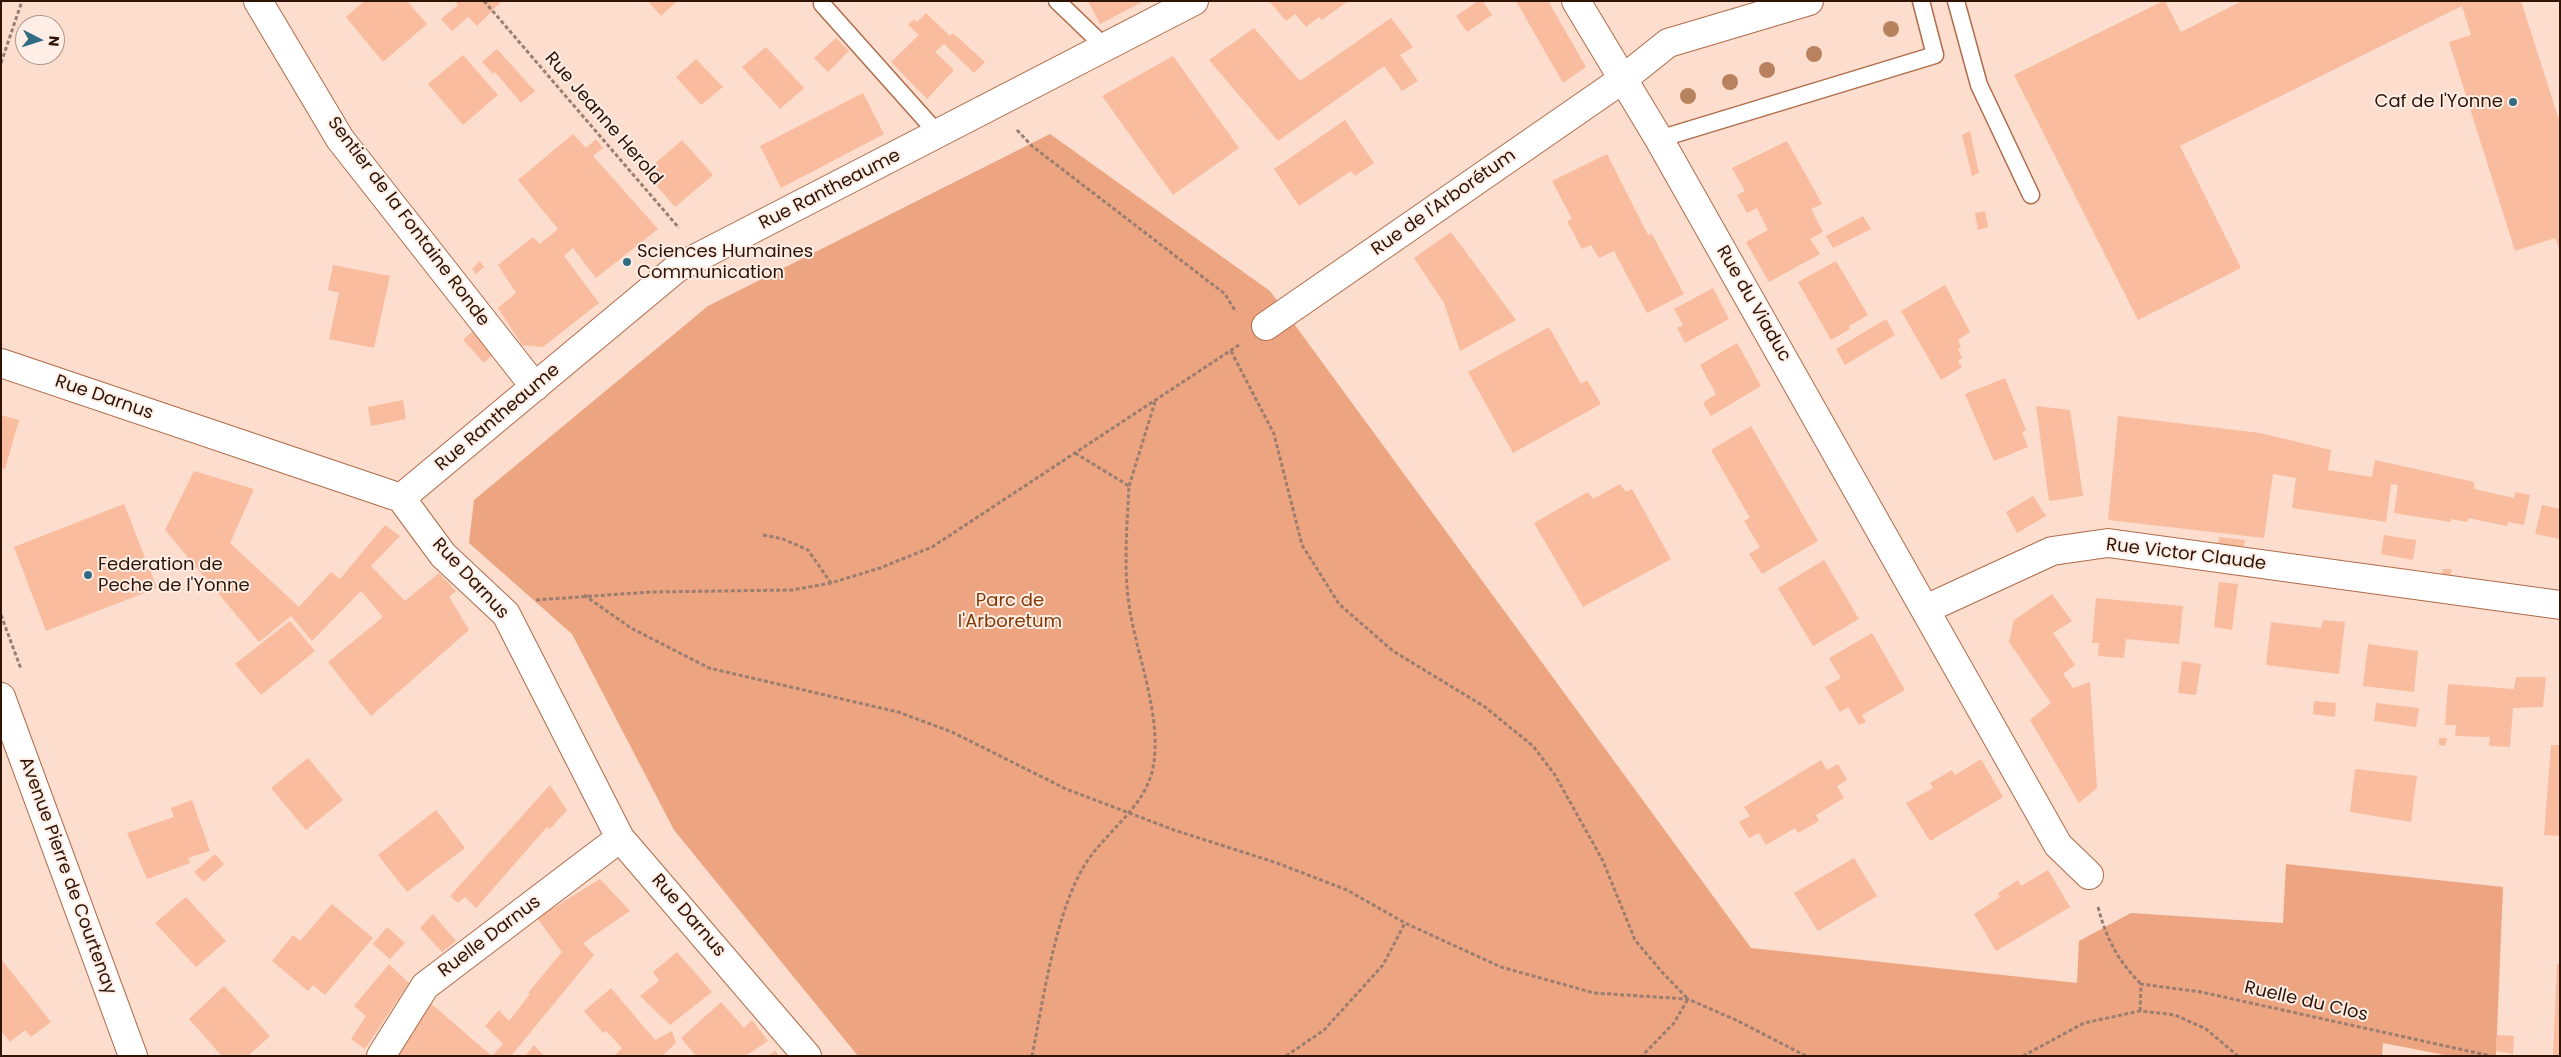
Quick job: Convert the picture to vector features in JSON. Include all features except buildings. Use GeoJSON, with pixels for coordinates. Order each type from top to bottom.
{"type":"FeatureCollection","features":[{"type":"Feature","properties":{"kind":"street","name":"Sentier de la Fontaine Ronde"},"geometry":{"type":"LineString","coordinates":[[258,1],[340,140],[535,387]]}},
{"type":"Feature","properties":{"kind":"street","name":"Rue Rantheaume"},"geometry":{"type":"LineString","coordinates":[[401,498],[677,268],[939,135],[1194,1]]}},
{"type":"Feature","properties":{"kind":"street","name":"Rue du Viaduc"},"geometry":{"type":"LineString","coordinates":[[1576,1],[1659,139],[1926,609]]}},
{"type":"Feature","properties":{"kind":"street","name":"Rue de l'Arborétum"},"geometry":{"type":"LineString","coordinates":[[1259,332],[1623,79],[1668,43],[1809,1]]}},
{"type":"Feature","properties":{"kind":"street","name":"Rue Darnus"},"geometry":{"type":"LineString","coordinates":[[1,363],[401,498],[443,555],[506,614],[620,838],[807,1056]]}},
{"type":"Feature","properties":{"kind":"street","name":"Rue Victor Claude"},"geometry":{"type":"LineString","coordinates":[[1926,609],[2052,551],[2108,543],[2560,605]]}},
{"type":"Feature","properties":{"kind":"street"},"geometry":{"type":"LineString","coordinates":[[1926,609],[2058,845],[2089,875]]}},
{"type":"Feature","properties":{"kind":"street","name":"Avenue Pierre de Courtenay"},"geometry":{"type":"LineString","coordinates":[[1,697],[133,1056]]}},
{"type":"Feature","properties":{"kind":"street","name":"Ruelle Darnus"},"geometry":{"type":"LineString","coordinates":[[381,1056],[425,986],[620,838]]}},
{"type":"Feature","properties":{"kind":"lane"},"geometry":{"type":"LineString","coordinates":[[1057,1],[1106,48]]}},
{"type":"Feature","properties":{"kind":"lane"},"geometry":{"type":"LineString","coordinates":[[1659,139],[1935,55],[1921,1]]}},
{"type":"Feature","properties":{"kind":"lane"},"geometry":{"type":"LineString","coordinates":[[1956,1],[1979,85],[2031,195]]}},
{"type":"Feature","properties":{"kind":"lane"},"geometry":{"type":"LineString","coordinates":[[822,4],[939,135]]}},
{"type":"Feature","properties":{"kind":"path"},"geometry":{"type":"LineString","coordinates":[[1,63],[22,1]]}},
{"type":"Feature","properties":{"kind":"path","name":"Rue Jeanne Herold"},"geometry":{"type":"LineString","coordinates":[[484,1],[703,255]]}},
{"type":"Feature","properties":{"kind":"path"},"geometry":{"type":"LineString","coordinates":[[506,614],[538,599],[584,595],[792,590],[831,583],[880,568],[932,547],[1259,332],[1224,294],[1032,146],[994,106]]}},
{"type":"Feature","properties":{"kind":"path"},"geometry":{"type":"LineString","coordinates":[[1231,351],[1274,434],[1302,545],[1339,604],[1392,650],[1485,707],[1533,746],[1555,775],[1603,861],[1635,940],[1688,999]]}},
{"type":"Feature","properties":{"kind":"path"},"geometry":{"type":"LineString","coordinates":[[1032,1056],[1044,992],[1070,896],[1086,864],[1146,789],[1152,772],[1155,754],[1154,726],[1130,610],[1126,542],[1129,486],[1155,402]]}},
{"type":"Feature","properties":{"kind":"path"},"geometry":{"type":"LineString","coordinates":[[1074,453],[1129,486]]}},
{"type":"Feature","properties":{"kind":"path"},"geometry":{"type":"LineString","coordinates":[[763,535],[783,539],[808,550],[831,583]]}},
{"type":"Feature","properties":{"kind":"path"},"geometry":{"type":"LineString","coordinates":[[584,595],[631,628],[709,668],[898,712],[952,732],[1066,789],[1174,830],[1277,863],[1348,890],[1404,923],[1501,967],[1594,993],[1688,999],[1738,1021],[1806,1056]]}},
{"type":"Feature","properties":{"kind":"path"},"geometry":{"type":"LineString","coordinates":[[2089,875],[2103,926],[2113,950],[2123,966],[2141,984],[2140,1011]]}},
{"type":"Feature","properties":{"kind":"path"},"geometry":{"type":"LineString","coordinates":[[1286,1056],[1324,1030],[1383,965],[1404,923]]}},
{"type":"Feature","properties":{"kind":"path","name":"Ruelle du Clos"},"geometry":{"type":"LineString","coordinates":[[2141,984],[2201,992],[2491,1056]]}},
{"type":"Feature","properties":{"kind":"path"},"geometry":{"type":"LineString","coordinates":[[1642,1056],[1674,1023],[1688,999]]}},
{"type":"Feature","properties":{"kind":"path"},"geometry":{"type":"LineString","coordinates":[[2023,1056],[2084,1023],[2140,1011],[2175,1015],[2206,1029],[2238,1056]]}},
{"type":"Feature","properties":{"kind":"green space","name":"Parc de l'Arboretum"},"geometry":{"type":"Polygon","coordinates":[[[1050,134],[1270,291],[1751,948],[2077,983],[2079,941],[2131,913],[2283,923],[2286,864],[2503,887],[2496,1056],[2450,1056],[2383,1043],[2382,1056],[858,1056],[674,830],[572,634],[469,543],[474,500],[708,306],[1050,134]]]}},
{"type":"Feature","properties":{"kind":"place","name":"Caf de l'Yonne"},"geometry":{"type":"Point","coordinates":[2513,102]}},
{"type":"Feature","properties":{"kind":"place","name":"Sciences Humaines Communication"},"geometry":{"type":"Point","coordinates":[627,262]}},
{"type":"Feature","properties":{"kind":"place","name":"Federation de Peche de l'Yonne"},"geometry":{"type":"Point","coordinates":[88,575]}}]}
